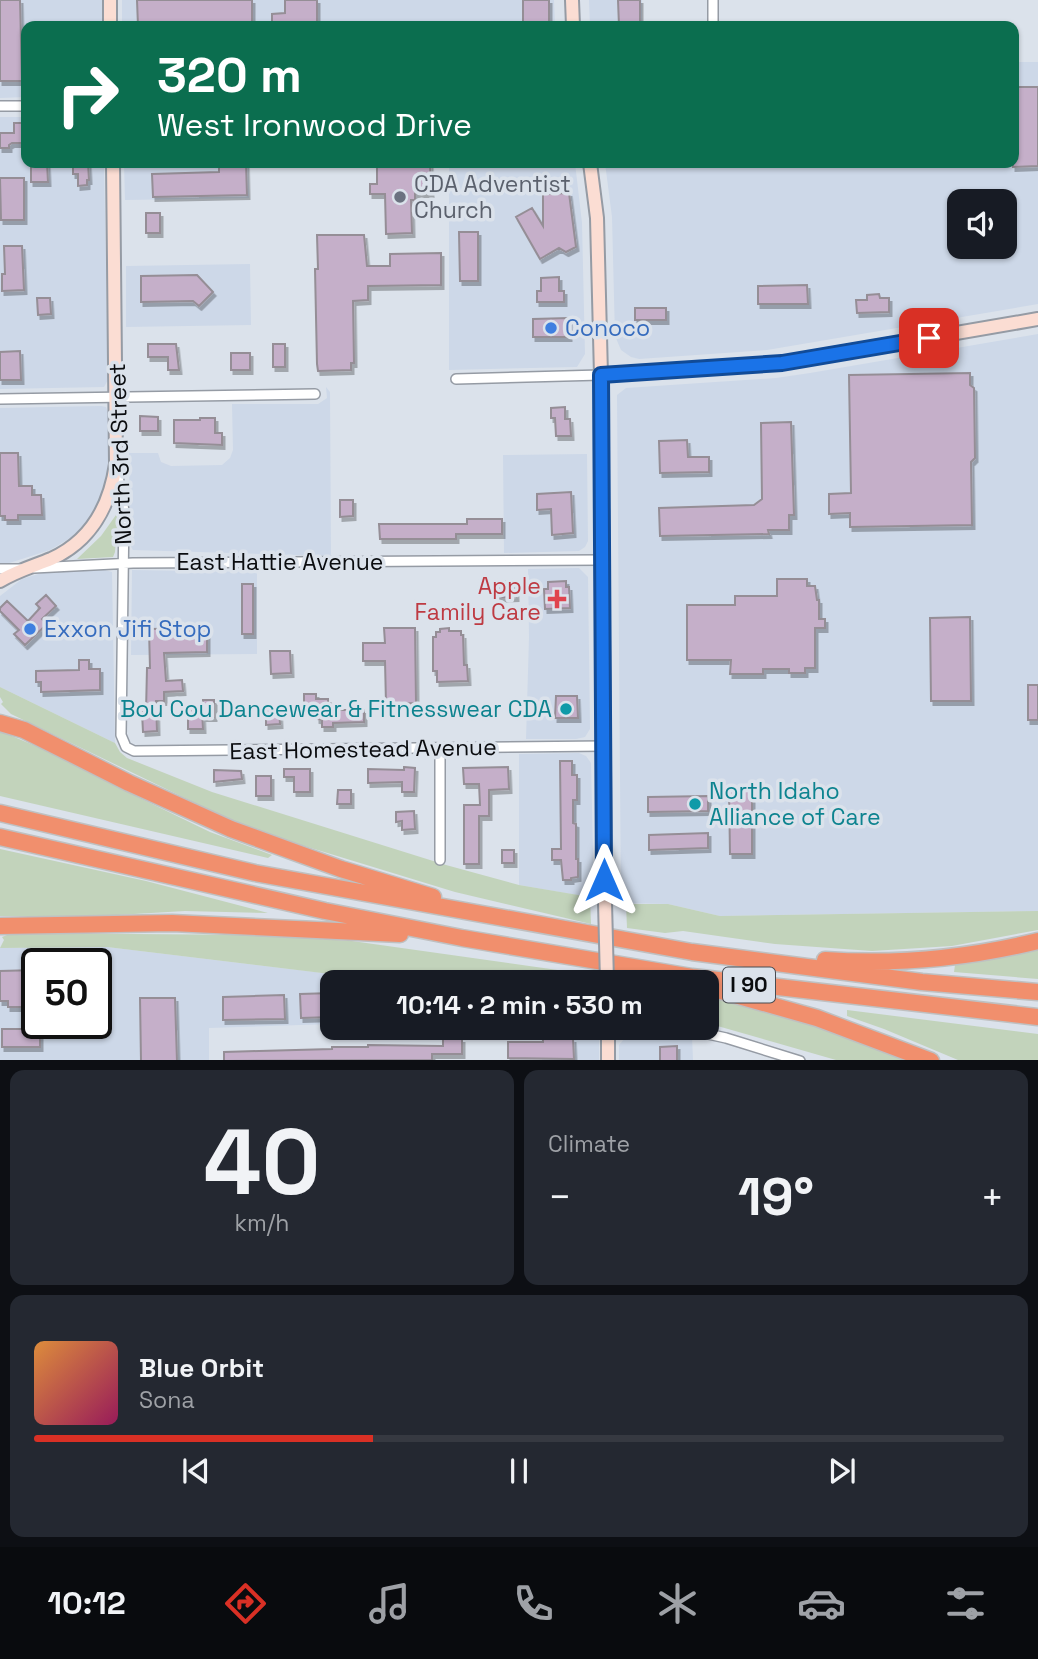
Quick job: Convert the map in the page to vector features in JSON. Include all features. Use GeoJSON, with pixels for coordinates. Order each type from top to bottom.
{"type":"FeatureCollection","features":[{"type":"Feature","properties":{"kind":"highway"},"geometry":{"type":"LineString","coordinates":[[0,712],[24,730],[129,783],[230,829],[341,869],[421,892],[468,911]]}},
{"type":"Feature","properties":{"kind":"highway"},"geometry":{"type":"LineString","coordinates":[[0,723],[24,730]]}},
{"type":"Feature","properties":{"kind":"highway","name":"I 90"},"geometry":{"type":"LineString","coordinates":[[0,813],[255,873],[692,952],[922,982],[1038,992]]}},
{"type":"Feature","properties":{"kind":"highway","name":"I 90"},"geometry":{"type":"LineString","coordinates":[[0,837],[325,911],[647,970]]}},
{"type":"Feature","properties":{"kind":"highway","name":"I 90"},"geometry":{"type":"LineString","coordinates":[[0,926],[209,924],[462,938]]}},
{"type":"Feature","properties":{"kind":"highway","name":"I 90"},"geometry":{"type":"LineString","coordinates":[[692,952],[878,962],[955,957],[1038,941]]}},
{"type":"Feature","properties":{"kind":"highway","name":"I 90"},"geometry":{"type":"LineString","coordinates":[[719,980],[1038,1017]]}},
{"type":"Feature","properties":{"kind":"highway"},"geometry":{"type":"LineString","coordinates":[[719,990],[817,1018],[931,1060]]}},
{"type":"Feature","properties":{"kind":"main road"},"geometry":{"type":"LineString","coordinates":[[110,0],[110,21]]}},
{"type":"Feature","properties":{"kind":"main road"},"geometry":{"type":"LineString","coordinates":[[572,0],[573,21]]}},
{"type":"Feature","properties":{"kind":"main road","name":"North 3rd Street"},"geometry":{"type":"LineString","coordinates":[[113,168],[116,464]]}},
{"type":"Feature","properties":{"kind":"main road"},"geometry":{"type":"LineString","coordinates":[[591,168],[597,218],[601,375],[607,970]]}},
{"type":"Feature","properties":{"kind":"main road"},"geometry":{"type":"LineString","coordinates":[[601,375],[782,363],[1038,319]]}},
{"type":"Feature","properties":{"kind":"main road"},"geometry":{"type":"LineString","coordinates":[[0,581],[69,549],[94,525],[110,495],[116,464]]}},
{"type":"Feature","properties":{"kind":"main road"},"geometry":{"type":"LineString","coordinates":[[608,1040],[608,1060]]}},
{"type":"Feature","properties":{"kind":"street"},"geometry":{"type":"LineString","coordinates":[[713,0],[713,21]]}},
{"type":"Feature","properties":{"kind":"street"},"geometry":{"type":"LineString","coordinates":[[0,106],[21,106]]}},
{"type":"Feature","properties":{"kind":"street"},"geometry":{"type":"LineString","coordinates":[[456,379],[601,375]]}},
{"type":"Feature","properties":{"kind":"street"},"geometry":{"type":"LineString","coordinates":[[0,399],[315,394]]}},
{"type":"Feature","properties":{"kind":"street","name":"North 3rd Street"},"geometry":{"type":"LineString","coordinates":[[116,464],[124,511],[121,734],[124,745]]}},
{"type":"Feature","properties":{"kind":"street","name":"East Hattie Avenue"},"geometry":{"type":"LineString","coordinates":[[0,569],[123,564],[603,560]]}},
{"type":"Feature","properties":{"kind":"street","name":"East Homestead Avenue"},"geometry":{"type":"LineString","coordinates":[[124,745],[134,751],[604,746]]}},
{"type":"Feature","properties":{"kind":"street"},"geometry":{"type":"LineString","coordinates":[[439,860],[440,748]]}},
{"type":"Feature","properties":{"kind":"street"},"geometry":{"type":"LineString","coordinates":[[719,1040],[765,1055],[800,1060]]}},
{"type":"Feature","properties":{"kind":"shaded area"},"geometry":{"type":"Polygon","coordinates":[[[0,0],[102,0],[102,21],[21,21],[21,97],[0,98],[0,0]]]}},
{"type":"Feature","properties":{"kind":"shaded area"},"geometry":{"type":"Polygon","coordinates":[[[122,0],[554,0],[555,21],[122,21],[122,0]]]}},
{"type":"Feature","properties":{"kind":"shaded area"},"geometry":{"type":"Polygon","coordinates":[[[589,0],[642,0],[642,21],[590,21],[589,0]]]}},
{"type":"Feature","properties":{"kind":"shaded area"},"geometry":{"type":"Polygon","coordinates":[[[1019,62],[1038,62],[1038,304],[767,350],[639,359],[621,350],[615,336],[612,217],[606,168],[1019,168],[1019,62]]]}},
{"type":"Feature","properties":{"kind":"shaded area"},"geometry":{"type":"Polygon","coordinates":[[[0,117],[21,117],[21,168],[104,168],[108,380],[104,387],[0,389],[0,117]]]}},
{"type":"Feature","properties":{"kind":"shaded area"},"geometry":{"type":"Polygon","coordinates":[[[124,168],[248,168],[249,198],[125,200],[124,168]]]}},
{"type":"Feature","properties":{"kind":"shaded area"},"geometry":{"type":"Polygon","coordinates":[[[449,168],[576,168],[582,223],[585,354],[577,367],[449,370],[449,168]]]}},
{"type":"Feature","properties":{"kind":"shaded area"},"geometry":{"type":"Polygon","coordinates":[[[250,264],[251,325],[126,327],[126,266],[250,264]]]}},
{"type":"Feature","properties":{"kind":"shaded area"},"geometry":{"type":"Polygon","coordinates":[[[1038,334],[1038,911],[720,916],[668,904],[621,903],[617,395],[626,388],[776,378],[1038,334]]]}},
{"type":"Feature","properties":{"kind":"shaded area"},"geometry":{"type":"Polygon","coordinates":[[[326,387],[330,392],[331,556],[133,550],[130,545],[129,453],[158,453],[161,462],[171,466],[222,465],[230,458],[233,450],[232,404],[318,404],[327,398],[326,387]]]}},
{"type":"Feature","properties":{"kind":"shaded area"},"geometry":{"type":"Polygon","coordinates":[[[106,407],[108,412],[109,469],[104,493],[92,516],[72,537],[50,550],[0,566],[0,408],[106,407]]]}},
{"type":"Feature","properties":{"kind":"shaded area"},"geometry":{"type":"Polygon","coordinates":[[[587,454],[588,541],[585,547],[579,551],[504,553],[503,455],[587,454]]]}},
{"type":"Feature","properties":{"kind":"shaded area"},"geometry":{"type":"Polygon","coordinates":[[[579,568],[588,577],[590,729],[585,737],[576,739],[526,739],[528,569],[579,568]]]}},
{"type":"Feature","properties":{"kind":"shaded area"},"geometry":{"type":"Polygon","coordinates":[[[52,570],[112,572],[115,743],[0,687],[0,596],[22,579],[52,570]]]}},
{"type":"Feature","properties":{"kind":"shaded area"},"geometry":{"type":"Polygon","coordinates":[[[132,570],[257,572],[257,654],[131,655],[132,570]]]}},
{"type":"Feature","properties":{"kind":"shaded area"},"geometry":{"type":"Polygon","coordinates":[[[579,753],[586,756],[591,763],[594,898],[519,885],[519,754],[579,753]]]}},
{"type":"Feature","properties":{"kind":"shaded area"},"geometry":{"type":"Polygon","coordinates":[[[107,947],[320,973],[320,1024],[209,1028],[209,1060],[0,1060],[0,948],[107,947]]]}},
{"type":"Feature","properties":{"kind":"shaded area"},"geometry":{"type":"Polygon","coordinates":[[[541,1040],[599,1040],[599,1060],[542,1060],[541,1040]]]}},
{"type":"Feature","properties":{"kind":"shaded area"},"geometry":{"type":"Polygon","coordinates":[[[623,1040],[692,1040],[693,1060],[619,1060],[619,1045],[623,1040]]]}},
{"type":"Feature","properties":{"kind":"green space"},"geometry":{"type":"Polygon","coordinates":[[[118,514],[113,557],[77,559],[101,536],[118,514]]]}},
{"type":"Feature","properties":{"kind":"green space"},"geometry":{"type":"Polygon","coordinates":[[[0,687],[115,743],[127,758],[212,792],[446,865],[519,885],[590,897],[591,924],[455,892],[275,837],[220,815],[11,714],[1,704],[3,702],[0,687]]]}},
{"type":"Feature","properties":{"kind":"green space"},"geometry":{"type":"Polygon","coordinates":[[[0,731],[76,763],[111,784],[210,832],[272,855],[268,858],[0,796],[0,731]]]}},
{"type":"Feature","properties":{"kind":"green space"},"geometry":{"type":"Polygon","coordinates":[[[0,849],[146,881],[268,913],[185,911],[100,916],[0,916],[0,849]]]}},
{"type":"Feature","properties":{"kind":"green space"},"geometry":{"type":"Polygon","coordinates":[[[626,904],[668,904],[720,916],[1038,911],[1038,930],[952,946],[872,951],[775,944],[683,931],[665,933],[627,928],[626,904]]]}},
{"type":"Feature","properties":{"kind":"green space"},"geometry":{"type":"Polygon","coordinates":[[[12,933],[257,935],[352,941],[558,970],[320,970],[320,973],[107,947],[0,948],[4,940],[2,937],[12,933]]]}},
{"type":"Feature","properties":{"kind":"green space"},"geometry":{"type":"Polygon","coordinates":[[[1038,950],[1038,979],[954,972],[955,965],[1038,950]]]}},
{"type":"Feature","properties":{"kind":"green space"},"geometry":{"type":"Polygon","coordinates":[[[719,999],[822,1025],[911,1060],[836,1060],[719,1026],[719,999]]]}},
{"type":"Feature","properties":{"kind":"green space"},"geometry":{"type":"Polygon","coordinates":[[[847,1010],[1038,1034],[1038,1060],[958,1060],[847,1016],[847,1010]]]}},
{"type":"Feature","properties":{"kind":"building"},"geometry":{"type":"Polygon","coordinates":[[[0,0],[20,0],[21,81],[0,81],[0,0]]]}},
{"type":"Feature","properties":{"kind":"building"},"geometry":{"type":"Polygon","coordinates":[[[137,0],[252,0],[252,21],[138,21],[137,0]]]}},
{"type":"Feature","properties":{"kind":"building"},"geometry":{"type":"Polygon","coordinates":[[[285,0],[317,0],[317,21],[272,21],[272,14],[285,13],[285,0]]]}},
{"type":"Feature","properties":{"kind":"building"},"geometry":{"type":"Polygon","coordinates":[[[523,0],[549,0],[549,21],[523,21],[523,0]]]}},
{"type":"Feature","properties":{"kind":"building"},"geometry":{"type":"Polygon","coordinates":[[[618,0],[640,0],[640,21],[619,21],[618,0]]]}},
{"type":"Feature","properties":{"kind":"building"},"geometry":{"type":"Polygon","coordinates":[[[1019,87],[1038,87],[1038,166],[1019,167],[1019,87]]]}},
{"type":"Feature","properties":{"kind":"building"},"geometry":{"type":"Polygon","coordinates":[[[14,123],[21,123],[21,143],[0,148],[0,133],[14,133],[14,123]]]}},
{"type":"Feature","properties":{"kind":"building"},"geometry":{"type":"Polygon","coordinates":[[[31,168],[47,168],[48,182],[31,182],[31,168]]]}},
{"type":"Feature","properties":{"kind":"building"},"geometry":{"type":"Polygon","coordinates":[[[73,168],[88,168],[87,185],[78,186],[78,174],[73,174],[73,168]]]}},
{"type":"Feature","properties":{"kind":"building"},"geometry":{"type":"Polygon","coordinates":[[[219,168],[246,168],[247,195],[153,197],[152,174],[219,172],[219,168]]]}},
{"type":"Feature","properties":{"kind":"building","name":"CDA Adventist Church"},"geometry":{"type":"Polygon","coordinates":[[[377,168],[430,168],[431,193],[415,193],[415,200],[411,200],[412,233],[386,234],[385,194],[370,194],[370,184],[377,184],[377,168]]]}},
{"type":"Feature","properties":{"kind":"building"},"geometry":{"type":"Polygon","coordinates":[[[0,178],[24,178],[24,220],[1,220],[0,178]]]}},
{"type":"Feature","properties":{"kind":"building"},"geometry":{"type":"Polygon","coordinates":[[[569,193],[576,247],[566,252],[559,248],[540,259],[516,217],[532,208],[543,226],[543,194],[569,193]]]}},
{"type":"Feature","properties":{"kind":"building"},"geometry":{"type":"Polygon","coordinates":[[[146,213],[160,213],[160,233],[146,233],[146,213]]]}},
{"type":"Feature","properties":{"kind":"building"},"geometry":{"type":"Polygon","coordinates":[[[459,232],[478,232],[478,281],[460,281],[459,232]]]}},
{"type":"Feature","properties":{"kind":"building"},"geometry":{"type":"Polygon","coordinates":[[[317,235],[364,235],[367,266],[390,266],[390,254],[441,253],[441,285],[368,286],[368,300],[353,301],[354,363],[351,363],[351,370],[318,371],[315,269],[318,269],[317,235]]]}},
{"type":"Feature","properties":{"kind":"building"},"geometry":{"type":"Polygon","coordinates":[[[4,246],[22,246],[24,290],[2,291],[2,274],[5,274],[4,246]]]}},
{"type":"Feature","properties":{"kind":"building"},"geometry":{"type":"Polygon","coordinates":[[[197,275],[213,292],[199,306],[193,301],[141,302],[141,276],[197,275]]]}},
{"type":"Feature","properties":{"kind":"building","name":"Conoco"},"geometry":{"type":"Polygon","coordinates":[[[559,277],[559,291],[564,291],[564,302],[537,302],[537,291],[541,291],[541,278],[559,277]]]}},
{"type":"Feature","properties":{"kind":"building"},"geometry":{"type":"Polygon","coordinates":[[[807,285],[808,304],[758,304],[758,286],[807,285]]]}},
{"type":"Feature","properties":{"kind":"building"},"geometry":{"type":"Polygon","coordinates":[[[879,294],[880,298],[889,298],[889,312],[857,313],[856,300],[867,300],[867,295],[879,294]]]}},
{"type":"Feature","properties":{"kind":"building"},"geometry":{"type":"Polygon","coordinates":[[[37,298],[50,298],[51,314],[38,315],[37,298]]]}},
{"type":"Feature","properties":{"kind":"building"},"geometry":{"type":"Polygon","coordinates":[[[635,308],[666,308],[666,320],[635,320],[635,308]]]}},
{"type":"Feature","properties":{"kind":"building","name":"Conoco"},"geometry":{"type":"Polygon","coordinates":[[[569,318],[569,337],[533,337],[533,319],[569,318]]]}},
{"type":"Feature","properties":{"kind":"building"},"geometry":{"type":"Polygon","coordinates":[[[148,344],[176,344],[179,370],[168,370],[168,357],[148,357],[148,344]]]}},
{"type":"Feature","properties":{"kind":"building"},"geometry":{"type":"Polygon","coordinates":[[[273,344],[285,344],[285,367],[273,367],[273,344]]]}},
{"type":"Feature","properties":{"kind":"building"},"geometry":{"type":"Polygon","coordinates":[[[20,351],[21,380],[0,380],[0,352],[20,351]]]}},
{"type":"Feature","properties":{"kind":"building"},"geometry":{"type":"Polygon","coordinates":[[[231,353],[250,353],[250,370],[231,370],[231,353]]]}},
{"type":"Feature","properties":{"kind":"building"},"geometry":{"type":"Polygon","coordinates":[[[970,373],[970,385],[974,388],[975,458],[971,462],[972,525],[850,527],[850,513],[829,514],[829,494],[851,493],[849,375],[970,373]]]}},
{"type":"Feature","properties":{"kind":"building"},"geometry":{"type":"Polygon","coordinates":[[[565,407],[565,419],[570,419],[571,436],[556,436],[555,418],[551,418],[551,408],[565,407]]]}},
{"type":"Feature","properties":{"kind":"building"},"geometry":{"type":"Polygon","coordinates":[[[140,416],[158,417],[158,431],[140,431],[140,416]]]}},
{"type":"Feature","properties":{"kind":"building"},"geometry":{"type":"Polygon","coordinates":[[[215,418],[215,433],[222,433],[222,445],[174,443],[174,420],[215,418]]]}},
{"type":"Feature","properties":{"kind":"building"},"geometry":{"type":"Polygon","coordinates":[[[791,422],[794,515],[789,515],[789,530],[768,530],[769,534],[660,536],[659,508],[754,505],[762,499],[761,423],[791,422]]]}},
{"type":"Feature","properties":{"kind":"building"},"geometry":{"type":"Polygon","coordinates":[[[687,440],[688,457],[709,457],[709,472],[660,473],[659,441],[687,440]]]}},
{"type":"Feature","properties":{"kind":"building"},"geometry":{"type":"Polygon","coordinates":[[[0,453],[18,453],[19,486],[32,486],[32,495],[41,495],[42,515],[18,515],[18,520],[5,520],[5,516],[0,516],[0,453]]]}},
{"type":"Feature","properties":{"kind":"building"},"geometry":{"type":"Polygon","coordinates":[[[571,492],[573,533],[552,535],[551,509],[537,510],[537,494],[571,492]]]}},
{"type":"Feature","properties":{"kind":"building"},"geometry":{"type":"Polygon","coordinates":[[[340,500],[353,500],[353,516],[340,517],[340,500]]]}},
{"type":"Feature","properties":{"kind":"building"},"geometry":{"type":"Polygon","coordinates":[[[467,519],[502,519],[502,534],[456,534],[456,539],[380,539],[379,524],[467,524],[467,519]]]}},
{"type":"Feature","properties":{"kind":"building"},"geometry":{"type":"Polygon","coordinates":[[[777,579],[807,579],[807,586],[815,586],[819,600],[819,619],[825,619],[825,628],[815,628],[815,668],[805,668],[805,673],[789,673],[789,669],[763,669],[763,674],[730,674],[731,660],[687,660],[687,605],[735,605],[735,596],[777,596],[777,579]]]}},
{"type":"Feature","properties":{"kind":"building"},"geometry":{"type":"Polygon","coordinates":[[[515,581],[516,597],[492,598],[491,582],[515,581]]]}},
{"type":"Feature","properties":{"kind":"building","name":"Apple Family Care"},"geometry":{"type":"Polygon","coordinates":[[[566,581],[570,608],[545,609],[544,589],[548,589],[548,582],[566,581]]]}},
{"type":"Feature","properties":{"kind":"building"},"geometry":{"type":"Polygon","coordinates":[[[242,584],[253,584],[253,634],[242,634],[242,584]]]}},
{"type":"Feature","properties":{"kind":"building"},"geometry":{"type":"Polygon","coordinates":[[[46,595],[56,606],[42,619],[47,624],[25,645],[14,634],[19,630],[0,608],[7,601],[28,621],[40,608],[36,604],[46,595]]]}},
{"type":"Feature","properties":{"kind":"building"},"geometry":{"type":"Polygon","coordinates":[[[970,617],[971,701],[931,701],[930,618],[970,617]]]}},
{"type":"Feature","properties":{"kind":"building"},"geometry":{"type":"Polygon","coordinates":[[[207,628],[207,652],[164,653],[166,681],[182,680],[183,691],[164,692],[164,701],[156,701],[157,731],[143,732],[142,712],[146,712],[147,668],[150,668],[149,629],[207,628]]]}},
{"type":"Feature","properties":{"kind":"building"},"geometry":{"type":"Polygon","coordinates":[[[384,628],[415,628],[416,703],[386,704],[385,661],[363,661],[363,643],[385,643],[384,628]]]}},
{"type":"Feature","properties":{"kind":"building"},"geometry":{"type":"Polygon","coordinates":[[[449,628],[449,631],[461,631],[463,635],[464,665],[467,665],[468,681],[437,682],[437,671],[433,671],[433,637],[436,637],[436,632],[440,632],[440,629],[449,628]]]}},
{"type":"Feature","properties":{"kind":"building"},"geometry":{"type":"Polygon","coordinates":[[[270,651],[290,651],[291,673],[271,674],[270,651]]]}},
{"type":"Feature","properties":{"kind":"building"},"geometry":{"type":"Polygon","coordinates":[[[79,660],[89,660],[89,669],[100,669],[100,690],[41,692],[41,682],[36,682],[36,671],[79,670],[79,660]]]}},
{"type":"Feature","properties":{"kind":"building"},"geometry":{"type":"Polygon","coordinates":[[[1028,685],[1038,685],[1038,720],[1028,720],[1028,685]]]}},
{"type":"Feature","properties":{"kind":"building"},"geometry":{"type":"Polygon","coordinates":[[[304,694],[316,694],[316,699],[328,699],[328,704],[333,704],[333,710],[364,710],[364,722],[333,723],[333,727],[322,727],[322,720],[317,719],[317,708],[304,709],[304,694]]]}},
{"type":"Feature","properties":{"kind":"building","name":"Bou Cou Dancewear & Fitnesswear CDA"},"geometry":{"type":"Polygon","coordinates":[[[556,696],[577,696],[578,718],[555,718],[556,696]]]}},
{"type":"Feature","properties":{"kind":"building"},"geometry":{"type":"Polygon","coordinates":[[[203,700],[214,700],[214,717],[203,717],[203,700]]]}},
{"type":"Feature","properties":{"kind":"building"},"geometry":{"type":"Polygon","coordinates":[[[266,709],[279,709],[280,724],[266,725],[266,709]]]}},
{"type":"Feature","properties":{"kind":"building"},"geometry":{"type":"Polygon","coordinates":[[[188,710],[202,710],[203,729],[188,729],[188,710]]]}},
{"type":"Feature","properties":{"kind":"building"},"geometry":{"type":"Polygon","coordinates":[[[560,761],[572,761],[572,775],[577,775],[573,823],[576,824],[578,877],[571,880],[563,880],[561,860],[552,860],[552,849],[561,849],[560,761]]]}},
{"type":"Feature","properties":{"kind":"building"},"geometry":{"type":"Polygon","coordinates":[[[404,767],[415,768],[414,792],[402,792],[402,782],[368,783],[368,769],[404,770],[404,767]]]}},
{"type":"Feature","properties":{"kind":"building"},"geometry":{"type":"Polygon","coordinates":[[[508,767],[509,789],[489,790],[489,816],[479,816],[479,864],[464,864],[464,805],[480,805],[479,784],[464,784],[463,768],[508,767]]]}},
{"type":"Feature","properties":{"kind":"building"},"geometry":{"type":"Polygon","coordinates":[[[284,769],[310,769],[310,792],[294,792],[294,777],[284,777],[284,769]]]}},
{"type":"Feature","properties":{"kind":"building"},"geometry":{"type":"Polygon","coordinates":[[[214,770],[241,771],[242,779],[214,782],[214,770]]]}},
{"type":"Feature","properties":{"kind":"building"},"geometry":{"type":"Polygon","coordinates":[[[256,776],[271,776],[271,796],[256,796],[256,776]]]}},
{"type":"Feature","properties":{"kind":"building"},"geometry":{"type":"Polygon","coordinates":[[[729,789],[752,789],[752,854],[730,854],[729,789]]]}},
{"type":"Feature","properties":{"kind":"building"},"geometry":{"type":"Polygon","coordinates":[[[338,790],[351,790],[351,804],[337,804],[338,790]]]}},
{"type":"Feature","properties":{"kind":"building"},"geometry":{"type":"Polygon","coordinates":[[[708,796],[708,811],[648,812],[648,797],[708,796]]]}},
{"type":"Feature","properties":{"kind":"building"},"geometry":{"type":"Polygon","coordinates":[[[414,811],[415,829],[402,830],[402,821],[396,822],[396,812],[414,811]]]}},
{"type":"Feature","properties":{"kind":"building"},"geometry":{"type":"Polygon","coordinates":[[[708,833],[708,848],[649,850],[649,835],[708,833]]]}},
{"type":"Feature","properties":{"kind":"building"},"geometry":{"type":"Polygon","coordinates":[[[502,850],[514,850],[514,863],[502,863],[502,850]]]}},
{"type":"Feature","properties":{"kind":"building"},"geometry":{"type":"Polygon","coordinates":[[[21,970],[21,1007],[8,1007],[8,1001],[0,1001],[0,971],[21,970]]]}},
{"type":"Feature","properties":{"kind":"building"},"geometry":{"type":"Polygon","coordinates":[[[320,993],[320,1017],[301,1018],[300,994],[320,993]]]}},
{"type":"Feature","properties":{"kind":"building"},"geometry":{"type":"Polygon","coordinates":[[[284,995],[285,1019],[223,1020],[223,997],[284,995]]]}},
{"type":"Feature","properties":{"kind":"building"},"geometry":{"type":"Polygon","coordinates":[[[140,998],[175,998],[177,1060],[141,1060],[140,998]]]}},
{"type":"Feature","properties":{"kind":"building"},"geometry":{"type":"Polygon","coordinates":[[[2,1029],[21,1029],[21,1039],[40,1039],[40,1047],[2,1047],[2,1029]]]}},
{"type":"Feature","properties":{"kind":"building"},"geometry":{"type":"Polygon","coordinates":[[[443,1040],[462,1040],[462,1054],[432,1054],[432,1060],[224,1060],[224,1052],[332,1049],[368,1045],[443,1046],[443,1040]]]}},
{"type":"Feature","properties":{"kind":"building"},"geometry":{"type":"Polygon","coordinates":[[[573,1040],[574,1059],[508,1058],[508,1042],[573,1040]]]}},
{"type":"Feature","properties":{"kind":"building"},"geometry":{"type":"Polygon","coordinates":[[[677,1046],[677,1060],[660,1060],[660,1047],[677,1046]]]}},
{"type":"Feature","properties":{"kind":"place","name":"CDA Adventist Church"},"geometry":{"type":"Point","coordinates":[400,197]}},
{"type":"Feature","properties":{"kind":"place","name":"Conoco"},"geometry":{"type":"Point","coordinates":[551,328]}},
{"type":"Feature","properties":{"kind":"place","name":"Apple Family Care"},"geometry":{"type":"Point","coordinates":[557,599]}},
{"type":"Feature","properties":{"kind":"place","name":"Exxon Jifi Stop"},"geometry":{"type":"Point","coordinates":[30,629]}},
{"type":"Feature","properties":{"kind":"place","name":"Bou Cou Dancewear & Fitnesswear CDA"},"geometry":{"type":"Point","coordinates":[566,709]}},
{"type":"Feature","properties":{"kind":"place","name":"North Idaho Alliance of Care"},"geometry":{"type":"Point","coordinates":[695,804]}},
{"type":"Feature","properties":{"kind":"route"},"geometry":{"type":"LineString","coordinates":[[604,880],[601,375],[782,363],[929,338]]}}]}
